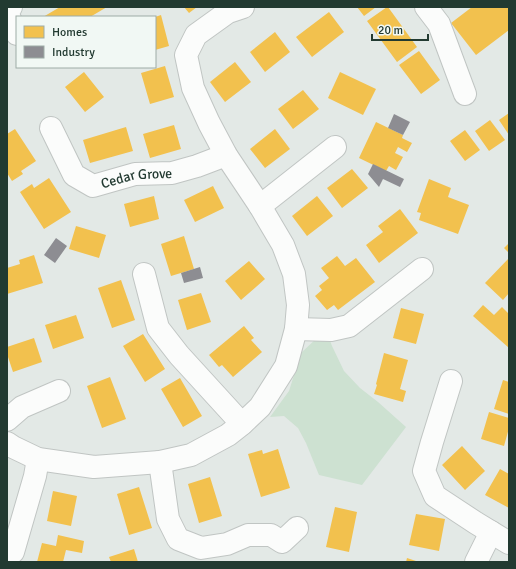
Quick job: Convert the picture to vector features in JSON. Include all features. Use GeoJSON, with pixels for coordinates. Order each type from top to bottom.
{"type":"FeatureCollection","features":[{"type":"Feature","properties":{"kind":"street"},"geometry":{"type":"LineString","coordinates":[[7,9],[11,7]]}},
{"type":"Feature","properties":{"kind":"street"},"geometry":{"type":"LineString","coordinates":[[7,443],[38,459],[94,467],[160,462],[191,455],[228,435],[242,424],[260,407],[286,366],[296,329],[298,305],[294,274],[283,245],[260,206],[226,155],[209,123],[193,88],[186,55],[196,35],[228,12],[243,7]]}},
{"type":"Feature","properties":{"kind":"street"},"geometry":{"type":"LineString","coordinates":[[426,7],[439,24],[465,94]]}},
{"type":"Feature","properties":{"kind":"street"},"geometry":{"type":"LineString","coordinates":[[7,13],[16,32]]}},
{"type":"Feature","properties":{"kind":"street","name":"Cedar Grove"},"geometry":{"type":"LineString","coordinates":[[51,128],[74,175],[93,186],[135,174],[172,173],[197,166],[226,155]]}},
{"type":"Feature","properties":{"kind":"street"},"geometry":{"type":"LineString","coordinates":[[260,206],[335,147]]}},
{"type":"Feature","properties":{"kind":"street"},"geometry":{"type":"LineString","coordinates":[[296,329],[330,330],[349,326],[422,269]]}},
{"type":"Feature","properties":{"kind":"street"},"geometry":{"type":"LineString","coordinates":[[144,274],[158,328],[179,355],[242,424]]}},
{"type":"Feature","properties":{"kind":"street"},"geometry":{"type":"LineString","coordinates":[[451,381],[424,471],[435,496],[500,537],[476,562]]}},
{"type":"Feature","properties":{"kind":"street"},"geometry":{"type":"LineString","coordinates":[[7,420],[22,407],[59,391]]}},
{"type":"Feature","properties":{"kind":"street"},"geometry":{"type":"LineString","coordinates":[[14,552],[35,476],[38,459]]}},
{"type":"Feature","properties":{"kind":"street"},"geometry":{"type":"LineString","coordinates":[[160,462],[168,519],[178,539],[201,548],[227,544],[248,535],[271,536],[282,542],[297,528]]}},
{"type":"Feature","properties":{"kind":"green space"},"geometry":{"type":"Polygon","coordinates":[[[318,337],[329,338],[344,371],[360,388],[406,427],[362,485],[319,475],[298,428],[284,416],[270,417],[289,391],[301,353],[318,337]]]}},
{"type":"Feature","properties":{"kind":"building: Homes"},"geometry":{"type":"Polygon","coordinates":[[[60,7],[107,7],[92,16],[45,16],[60,7]]]}},
{"type":"Feature","properties":{"kind":"building: Homes"},"geometry":{"type":"Polygon","coordinates":[[[184,7],[197,7],[189,13],[184,7]]]}},
{"type":"Feature","properties":{"kind":"building: Homes"},"geometry":{"type":"Polygon","coordinates":[[[357,7],[376,7],[364,16],[357,7]]]}},
{"type":"Feature","properties":{"kind":"building: Homes"},"geometry":{"type":"Polygon","coordinates":[[[387,7],[417,47],[397,62],[367,21],[387,7]]]}},
{"type":"Feature","properties":{"kind":"building: Homes"},"geometry":{"type":"Polygon","coordinates":[[[472,7],[509,7],[509,30],[476,55],[451,23],[472,7]]]}},
{"type":"Feature","properties":{"kind":"building: Homes"},"geometry":{"type":"Polygon","coordinates":[[[329,12],[344,32],[312,57],[296,37],[329,12]]]}},
{"type":"Feature","properties":{"kind":"building: Homes"},"geometry":{"type":"Polygon","coordinates":[[[161,15],[169,46],[156,50],[156,17],[161,15]]]}},
{"type":"Feature","properties":{"kind":"building: Homes"},"geometry":{"type":"Polygon","coordinates":[[[275,32],[290,52],[265,72],[250,52],[275,32]]]}},
{"type":"Feature","properties":{"kind":"building: Homes"},"geometry":{"type":"Polygon","coordinates":[[[419,51],[440,80],[421,94],[399,65],[419,51]]]}},
{"type":"Feature","properties":{"kind":"building: Homes"},"geometry":{"type":"Polygon","coordinates":[[[235,62],[251,82],[225,102],[210,82],[235,62]]]}},
{"type":"Feature","properties":{"kind":"building: Homes"},"geometry":{"type":"Polygon","coordinates":[[[165,66],[174,97],[150,104],[141,73],[165,66]]]}},
{"type":"Feature","properties":{"kind":"building: Homes"},"geometry":{"type":"Polygon","coordinates":[[[84,72],[104,97],[85,112],[65,87],[84,72]]]}},
{"type":"Feature","properties":{"kind":"building: Homes"},"geometry":{"type":"Polygon","coordinates":[[[340,72],[376,89],[363,115],[328,98],[340,72]]]}},
{"type":"Feature","properties":{"kind":"building: Homes"},"geometry":{"type":"Polygon","coordinates":[[[303,90],[319,109],[293,129],[278,109],[303,90]]]}},
{"type":"Feature","properties":{"kind":"building: Homes"},"geometry":{"type":"Polygon","coordinates":[[[509,113],[509,135],[499,120],[509,113]]]}},
{"type":"Feature","properties":{"kind":"building: Homes"},"geometry":{"type":"Polygon","coordinates":[[[490,120],[505,140],[489,151],[475,131],[490,120]]]}},
{"type":"Feature","properties":{"kind":"building: Homes"},"geometry":{"type":"Polygon","coordinates":[[[376,122],[403,135],[402,138],[412,143],[407,152],[398,147],[395,153],[403,157],[396,170],[389,166],[386,171],[359,158],[376,122]]]}},
{"type":"Feature","properties":{"kind":"building: Homes"},"geometry":{"type":"Polygon","coordinates":[[[174,125],[181,149],[150,158],[143,134],[174,125]]]}},
{"type":"Feature","properties":{"kind":"building: Homes"},"geometry":{"type":"Polygon","coordinates":[[[126,127],[133,151],[90,163],[83,140],[126,127]]]}},
{"type":"Feature","properties":{"kind":"building: Homes"},"geometry":{"type":"Polygon","coordinates":[[[15,129],[36,161],[21,171],[23,174],[12,181],[7,173],[7,134],[15,129]]]}},
{"type":"Feature","properties":{"kind":"building: Homes"},"geometry":{"type":"Polygon","coordinates":[[[275,129],[290,149],[265,168],[250,149],[275,129]]]}},
{"type":"Feature","properties":{"kind":"building: Homes"},"geometry":{"type":"Polygon","coordinates":[[[465,130],[480,150],[465,161],[450,141],[465,130]]]}},
{"type":"Feature","properties":{"kind":"building: Homes"},"geometry":{"type":"Polygon","coordinates":[[[352,169],[368,188],[342,208],[327,188],[352,169]]]}},
{"type":"Feature","properties":{"kind":"building: Homes"},"geometry":{"type":"Polygon","coordinates":[[[49,178],[71,212],[44,229],[20,192],[32,184],[34,188],[49,178]]]}},
{"type":"Feature","properties":{"kind":"building: Homes"},"geometry":{"type":"Polygon","coordinates":[[[429,179],[451,188],[448,197],[469,205],[458,234],[419,220],[421,213],[417,212],[429,179]]]}},
{"type":"Feature","properties":{"kind":"building: Homes"},"geometry":{"type":"Polygon","coordinates":[[[213,186],[224,208],[195,222],[184,200],[213,186]]]}},
{"type":"Feature","properties":{"kind":"building: Homes"},"geometry":{"type":"Polygon","coordinates":[[[154,196],[159,219],[130,227],[124,204],[154,196]]]}},
{"type":"Feature","properties":{"kind":"building: Homes"},"geometry":{"type":"Polygon","coordinates":[[[317,196],[333,216],[307,236],[292,216],[317,196]]]}},
{"type":"Feature","properties":{"kind":"building: Homes"},"geometry":{"type":"Polygon","coordinates":[[[400,209],[418,233],[379,263],[366,245],[383,232],[378,226],[400,209]]]}},
{"type":"Feature","properties":{"kind":"building: Homes"},"geometry":{"type":"Polygon","coordinates":[[[76,226],[106,235],[99,258],[69,249],[76,226]]]}},
{"type":"Feature","properties":{"kind":"building: Homes"},"geometry":{"type":"Polygon","coordinates":[[[184,236],[194,269],[171,276],[161,244],[184,236]]]}},
{"type":"Feature","properties":{"kind":"building: Homes"},"geometry":{"type":"Polygon","coordinates":[[[509,243],[509,253],[504,248],[509,243]]]}},
{"type":"Feature","properties":{"kind":"building: Homes"},"geometry":{"type":"Polygon","coordinates":[[[34,255],[43,283],[7,294],[7,268],[20,264],[19,260],[34,255]]]}},
{"type":"Feature","properties":{"kind":"building: Homes"},"geometry":{"type":"Polygon","coordinates":[[[337,256],[345,266],[356,258],[375,282],[338,310],[334,305],[327,310],[315,296],[322,290],[319,286],[329,278],[321,268],[337,256]]]}},
{"type":"Feature","properties":{"kind":"building: Homes"},"geometry":{"type":"Polygon","coordinates":[[[509,258],[509,293],[503,300],[485,283],[509,258]]]}},
{"type":"Feature","properties":{"kind":"building: Homes"},"geometry":{"type":"Polygon","coordinates":[[[249,261],[265,279],[241,300],[225,281],[249,261]]]}},
{"type":"Feature","properties":{"kind":"building: Homes"},"geometry":{"type":"Polygon","coordinates":[[[121,280],[135,320],[112,328],[98,288],[121,280]]]}},
{"type":"Feature","properties":{"kind":"building: Homes"},"geometry":{"type":"Polygon","coordinates":[[[201,293],[211,322],[187,330],[178,300],[201,293]]]}},
{"type":"Feature","properties":{"kind":"building: Homes"},"geometry":{"type":"Polygon","coordinates":[[[483,305],[494,315],[502,307],[509,314],[509,348],[473,316],[483,305]]]}},
{"type":"Feature","properties":{"kind":"building: Homes"},"geometry":{"type":"Polygon","coordinates":[[[401,308],[424,314],[416,344],[393,338],[401,308]]]}},
{"type":"Feature","properties":{"kind":"building: Homes"},"geometry":{"type":"Polygon","coordinates":[[[76,315],[84,338],[53,349],[45,325],[76,315]]]}},
{"type":"Feature","properties":{"kind":"building: Homes"},"geometry":{"type":"Polygon","coordinates":[[[244,326],[254,338],[251,340],[262,352],[233,377],[222,365],[219,367],[209,355],[244,326]]]}},
{"type":"Feature","properties":{"kind":"building: Homes"},"geometry":{"type":"Polygon","coordinates":[[[143,334],[165,369],[145,382],[123,346],[143,334]]]}},
{"type":"Feature","properties":{"kind":"building: Homes"},"geometry":{"type":"Polygon","coordinates":[[[34,338],[42,362],[13,372],[7,354],[7,347],[34,338]]]}},
{"type":"Feature","properties":{"kind":"building: Homes"},"geometry":{"type":"Polygon","coordinates":[[[384,353],[408,360],[400,389],[406,391],[403,402],[374,394],[384,353]]]}},
{"type":"Feature","properties":{"kind":"building: Homes"},"geometry":{"type":"Polygon","coordinates":[[[110,377],[126,419],[102,428],[87,386],[110,377]]]}},
{"type":"Feature","properties":{"kind":"building: Homes"},"geometry":{"type":"Polygon","coordinates":[[[180,378],[202,416],[183,427],[161,389],[180,378]]]}},
{"type":"Feature","properties":{"kind":"building: Homes"},"geometry":{"type":"Polygon","coordinates":[[[503,380],[509,382],[509,414],[494,409],[503,380]]]}},
{"type":"Feature","properties":{"kind":"building: Homes"},"geometry":{"type":"Polygon","coordinates":[[[489,412],[509,418],[509,428],[504,446],[481,439],[489,412]]]}},
{"type":"Feature","properties":{"kind":"building: Homes"},"geometry":{"type":"Polygon","coordinates":[[[462,446],[485,471],[465,490],[442,465],[462,446]]]}},
{"type":"Feature","properties":{"kind":"building: Homes"},"geometry":{"type":"Polygon","coordinates":[[[278,449],[290,488],[261,497],[248,454],[262,450],[263,454],[278,449]]]}},
{"type":"Feature","properties":{"kind":"building: Homes"},"geometry":{"type":"Polygon","coordinates":[[[500,469],[509,474],[509,508],[485,495],[500,469]]]}},
{"type":"Feature","properties":{"kind":"building: Homes"},"geometry":{"type":"Polygon","coordinates":[[[210,477],[222,516],[199,523],[188,484],[210,477]]]}},
{"type":"Feature","properties":{"kind":"building: Homes"},"geometry":{"type":"Polygon","coordinates":[[[139,487],[152,528],[129,535],[117,494],[139,487]]]}},
{"type":"Feature","properties":{"kind":"building: Homes"},"geometry":{"type":"Polygon","coordinates":[[[53,491],[77,496],[71,526],[47,521],[53,491]]]}},
{"type":"Feature","properties":{"kind":"building: Homes"},"geometry":{"type":"Polygon","coordinates":[[[335,507],[357,512],[349,552],[326,547],[335,507]]]}},
{"type":"Feature","properties":{"kind":"building: Homes"},"geometry":{"type":"Polygon","coordinates":[[[416,514],[445,519],[439,551],[409,545],[416,514]]]}},
{"type":"Feature","properties":{"kind":"building: Homes"},"geometry":{"type":"Polygon","coordinates":[[[58,535],[84,541],[82,553],[66,550],[63,562],[37,562],[42,543],[56,546],[58,535]]]}},
{"type":"Feature","properties":{"kind":"building: Homes"},"geometry":{"type":"Polygon","coordinates":[[[134,549],[138,562],[111,562],[109,557],[134,549]]]}},
{"type":"Feature","properties":{"kind":"building: Homes"},"geometry":{"type":"Polygon","coordinates":[[[407,558],[419,562],[406,562],[407,558]]]}},
{"type":"Feature","properties":{"kind":"building: Industry"},"geometry":{"type":"Polygon","coordinates":[[[394,114],[410,122],[403,135],[388,128],[394,114]]]}},
{"type":"Feature","properties":{"kind":"building: Industry"},"geometry":{"type":"Polygon","coordinates":[[[373,164],[404,179],[400,187],[383,179],[379,187],[368,174],[373,164]]]}},
{"type":"Feature","properties":{"kind":"building: Industry"},"geometry":{"type":"Polygon","coordinates":[[[56,238],[67,246],[55,263],[44,255],[56,238]]]}},
{"type":"Feature","properties":{"kind":"building: Industry"},"geometry":{"type":"Polygon","coordinates":[[[200,267],[203,278],[184,283],[181,273],[200,267]]]}}]}
